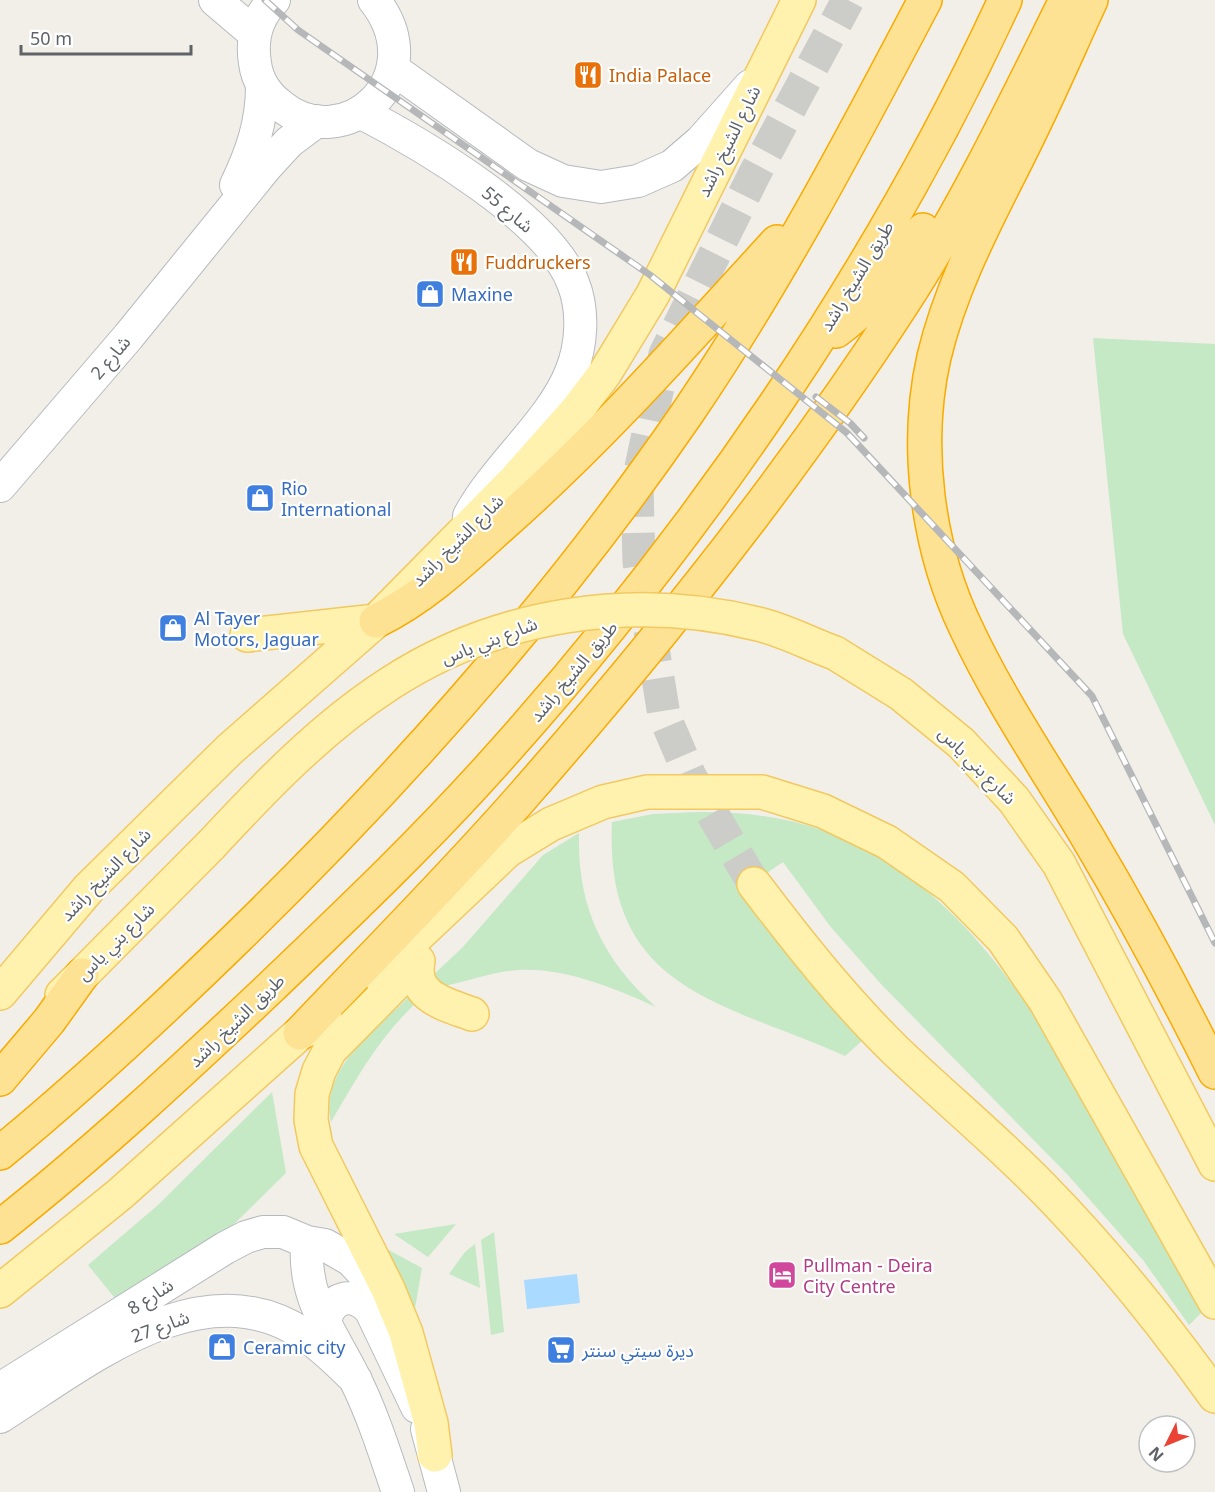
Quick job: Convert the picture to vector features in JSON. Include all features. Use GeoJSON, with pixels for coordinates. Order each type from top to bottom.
{"type":"FeatureCollection","features":[{"type":"Feature","properties":{"kind":"highway"},"geometry":{"type":"LineString","coordinates":[[0,1153],[139,1034],[312,865],[376,797],[500,657],[604,528],[688,412],[758,301],[817,199],[926,0]]}},
{"type":"Feature","properties":{"kind":"highway","name":"طريق الشيخ راشد"},"geometry":{"type":"LineString","coordinates":[[0,1227],[82,1160],[186,1068],[371,891],[491,767],[611,626],[690,521],[813,349],[911,183],[1005,0]]}},
{"type":"Feature","properties":{"kind":"highway"},"geometry":{"type":"LineString","coordinates":[[1090,0],[1034,124],[980,230],[949,306],[934,359],[926,413],[926,468],[930,512],[945,576],[965,628],[1129,907],[1215,1072]]}},
{"type":"Feature","properties":{"kind":"highway"},"geometry":{"type":"LineString","coordinates":[[813,349],[842,327],[892,276],[912,248],[1019,67],[1062,8]]}},
{"type":"Feature","properties":{"kind":"highway"},"geometry":{"type":"LineString","coordinates":[[300,1033],[520,799],[616,687],[709,571],[844,391],[904,302],[960,209],[1012,114],[1062,8]]}},
{"type":"Feature","properties":{"kind":"highway"},"geometry":{"type":"LineString","coordinates":[[376,621],[402,608],[435,585],[580,453],[647,384],[817,199]]}},
{"type":"Feature","properties":{"kind":"highway"},"geometry":{"type":"LineString","coordinates":[[0,1078],[38,1035],[82,975]]}},
{"type":"Feature","properties":{"kind":"main road","name":"شارع الشيخ راشد"},"geometry":{"type":"LineString","coordinates":[[0,993],[12,971],[89,888],[221,758],[376,621],[547,447],[605,373],[653,294],[760,74],[799,0]]}},
{"type":"Feature","properties":{"kind":"main road","name":"شارع بني ياس"},"geometry":{"type":"LineString","coordinates":[[0,1054],[82,975],[270,782],[328,729],[389,684],[458,648],[530,621],[608,609],[685,610],[760,624],[835,653],[901,694],[961,743],[1014,800],[1059,864],[1215,1164]]}},
{"type":"Feature","properties":{"kind":"main road"},"geometry":{"type":"LineString","coordinates":[[247,635],[376,621]]}},
{"type":"Feature","properties":{"kind":"main road"},"geometry":{"type":"LineString","coordinates":[[0,1291],[136,1180],[300,1033],[333,1016],[507,851],[543,828],[603,802],[647,792],[762,792],[823,811],[887,842],[952,887],[1003,939],[1046,1002],[1215,1302]]}},
{"type":"Feature","properties":{"kind":"main road"},"geometry":{"type":"LineString","coordinates":[[431,1441],[428,1412],[406,1333],[388,1289],[316,1146],[311,1120],[312,1094],[319,1071],[330,1050],[513,864],[575,814]]}},
{"type":"Feature","properties":{"kind":"main road"},"geometry":{"type":"LineString","coordinates":[[754,884],[844,997],[895,1050],[1041,1186],[1084,1232],[1142,1299],[1215,1396]]}},
{"type":"Feature","properties":{"kind":"main road"},"geometry":{"type":"LineString","coordinates":[[418,961],[417,977],[424,992],[438,1002],[472,1014]]}},
{"type":"Feature","properties":{"kind":"street"},"geometry":{"type":"LineString","coordinates":[[215,0],[255,34]]}},
{"type":"Feature","properties":{"kind":"street"},"geometry":{"type":"LineString","coordinates":[[274,0],[260,19],[255,34],[254,60],[262,86],[272,99],[286,110],[300,118],[317,121],[339,120],[360,112],[375,101],[386,87],[393,69],[396,50],[393,32],[383,5]]}},
{"type":"Feature","properties":{"kind":"street"},"geometry":{"type":"LineString","coordinates":[[393,69],[528,165],[563,181],[601,186],[638,181],[672,166],[701,141],[760,74]]}},
{"type":"Feature","properties":{"kind":"street","name":"شارع 2"},"geometry":{"type":"LineString","coordinates":[[216,225],[255,144],[262,105],[262,86]]}},
{"type":"Feature","properties":{"kind":"street","name":"شارع 55"},"geometry":{"type":"LineString","coordinates":[[360,112],[411,138],[493,195],[533,228],[560,260],[573,282],[580,323],[579,343],[571,372],[556,399],[497,473],[457,539]]}},
{"type":"Feature","properties":{"kind":"street","name":"شارع 2"},"geometry":{"type":"LineString","coordinates":[[0,486],[128,337],[216,225],[277,154],[317,121]]}},
{"type":"Feature","properties":{"kind":"street","name":"شارع 8"},"geometry":{"type":"LineString","coordinates":[[0,1389],[246,1237],[283,1232],[307,1242],[336,1249],[351,1260],[367,1277],[400,1347],[431,1441],[444,1492]]}},
{"type":"Feature","properties":{"kind":"street"},"geometry":{"type":"LineString","coordinates":[[307,1242],[306,1265],[309,1284],[325,1323],[356,1380],[380,1437],[398,1492]]}},
{"type":"Feature","properties":{"kind":"street"},"geometry":{"type":"LineString","coordinates":[[325,1323],[327,1312],[333,1303],[343,1298],[354,1297],[364,1302],[371,1311],[431,1441]]}},
{"type":"Feature","properties":{"kind":"street","name":"شارع 27"},"geometry":{"type":"LineString","coordinates":[[0,1416],[126,1338],[168,1320],[202,1312],[237,1311],[270,1318],[303,1334],[332,1355],[356,1380]]}},
{"type":"Feature","properties":{"kind":"green space"},"geometry":{"type":"Polygon","coordinates":[[[1093,338],[1215,344],[1215,825],[1123,634],[1093,338]]]}},
{"type":"Feature","properties":{"kind":"green space"},"geometry":{"type":"Polygon","coordinates":[[[698,812],[771,817],[840,837],[884,860],[921,886],[954,916],[1013,985],[1086,1101],[1204,1310],[1189,1325],[1143,1260],[1067,1174],[880,983],[830,926],[783,862],[743,889],[863,1040],[845,1056],[715,1002],[679,982],[650,956],[628,922],[615,878],[612,822],[653,814],[698,812]]]}},
{"type":"Feature","properties":{"kind":"green space"},"geometry":{"type":"Polygon","coordinates":[[[579,833],[583,884],[596,929],[621,970],[656,1007],[588,980],[535,970],[499,973],[445,986],[438,984],[432,976],[462,948],[543,855],[579,833]]]}},
{"type":"Feature","properties":{"kind":"green space"},"geometry":{"type":"Polygon","coordinates":[[[411,995],[413,1006],[378,1046],[331,1122],[330,1102],[334,1084],[342,1067],[368,1036],[411,995]]]}},
{"type":"Feature","properties":{"kind":"green space"},"geometry":{"type":"Polygon","coordinates":[[[272,1092],[286,1173],[230,1228],[118,1302],[88,1265],[158,1205],[272,1092]]]}},
{"type":"Feature","properties":{"kind":"green space"},"geometry":{"type":"Polygon","coordinates":[[[456,1224],[428,1257],[394,1234],[456,1224]]]}},
{"type":"Feature","properties":{"kind":"green space"},"geometry":{"type":"Polygon","coordinates":[[[494,1232],[504,1332],[491,1335],[481,1240],[494,1232]]]}},
{"type":"Feature","properties":{"kind":"green space"},"geometry":{"type":"Polygon","coordinates":[[[475,1244],[480,1288],[449,1274],[465,1252],[475,1244]]]}},
{"type":"Feature","properties":{"kind":"green space"},"geometry":{"type":"Polygon","coordinates":[[[385,1248],[422,1268],[414,1314],[385,1248]]]}},
{"type":"Feature","properties":{"kind":"water"},"geometry":{"type":"Polygon","coordinates":[[[577,1274],[580,1303],[527,1309],[524,1280],[577,1274]]]}},
{"type":"Feature","properties":{"kind":"tunnel"},"geometry":{"type":"LineString","coordinates":[[754,884],[690,776],[664,715],[639,562],[637,486],[665,354],[755,173],[848,0]]}},
{"type":"Feature","properties":{"kind":"railway"},"geometry":{"type":"LineString","coordinates":[[265,0],[298,30],[650,275],[847,433],[1092,696],[1215,943]]}},
{"type":"Feature","properties":{"kind":"railway"},"geometry":{"type":"LineString","coordinates":[[816,397],[850,423],[864,438]]}},
{"type":"Feature","properties":{"kind":"place","name":"India Palace"},"geometry":{"type":"Point","coordinates":[588,75]}},
{"type":"Feature","properties":{"kind":"place","name":"Fuddruckers"},"geometry":{"type":"Point","coordinates":[464,262]}},
{"type":"Feature","properties":{"kind":"place","name":"Maxine"},"geometry":{"type":"Point","coordinates":[430,294]}},
{"type":"Feature","properties":{"kind":"place","name":"Rio International"},"geometry":{"type":"Point","coordinates":[260,498]}},
{"type":"Feature","properties":{"kind":"place","name":"Al Tayer Motors, Jaguar"},"geometry":{"type":"Point","coordinates":[173,628]}},
{"type":"Feature","properties":{"kind":"place","name":"Pullman - Deira City Centre"},"geometry":{"type":"Point","coordinates":[782,1275]}},
{"type":"Feature","properties":{"kind":"place","name":"Ceramic city"},"geometry":{"type":"Point","coordinates":[222,1347]}},
{"type":"Feature","properties":{"kind":"place","name":"ديرة سيتي سنتر"},"geometry":{"type":"Point","coordinates":[561,1350]}}]}
